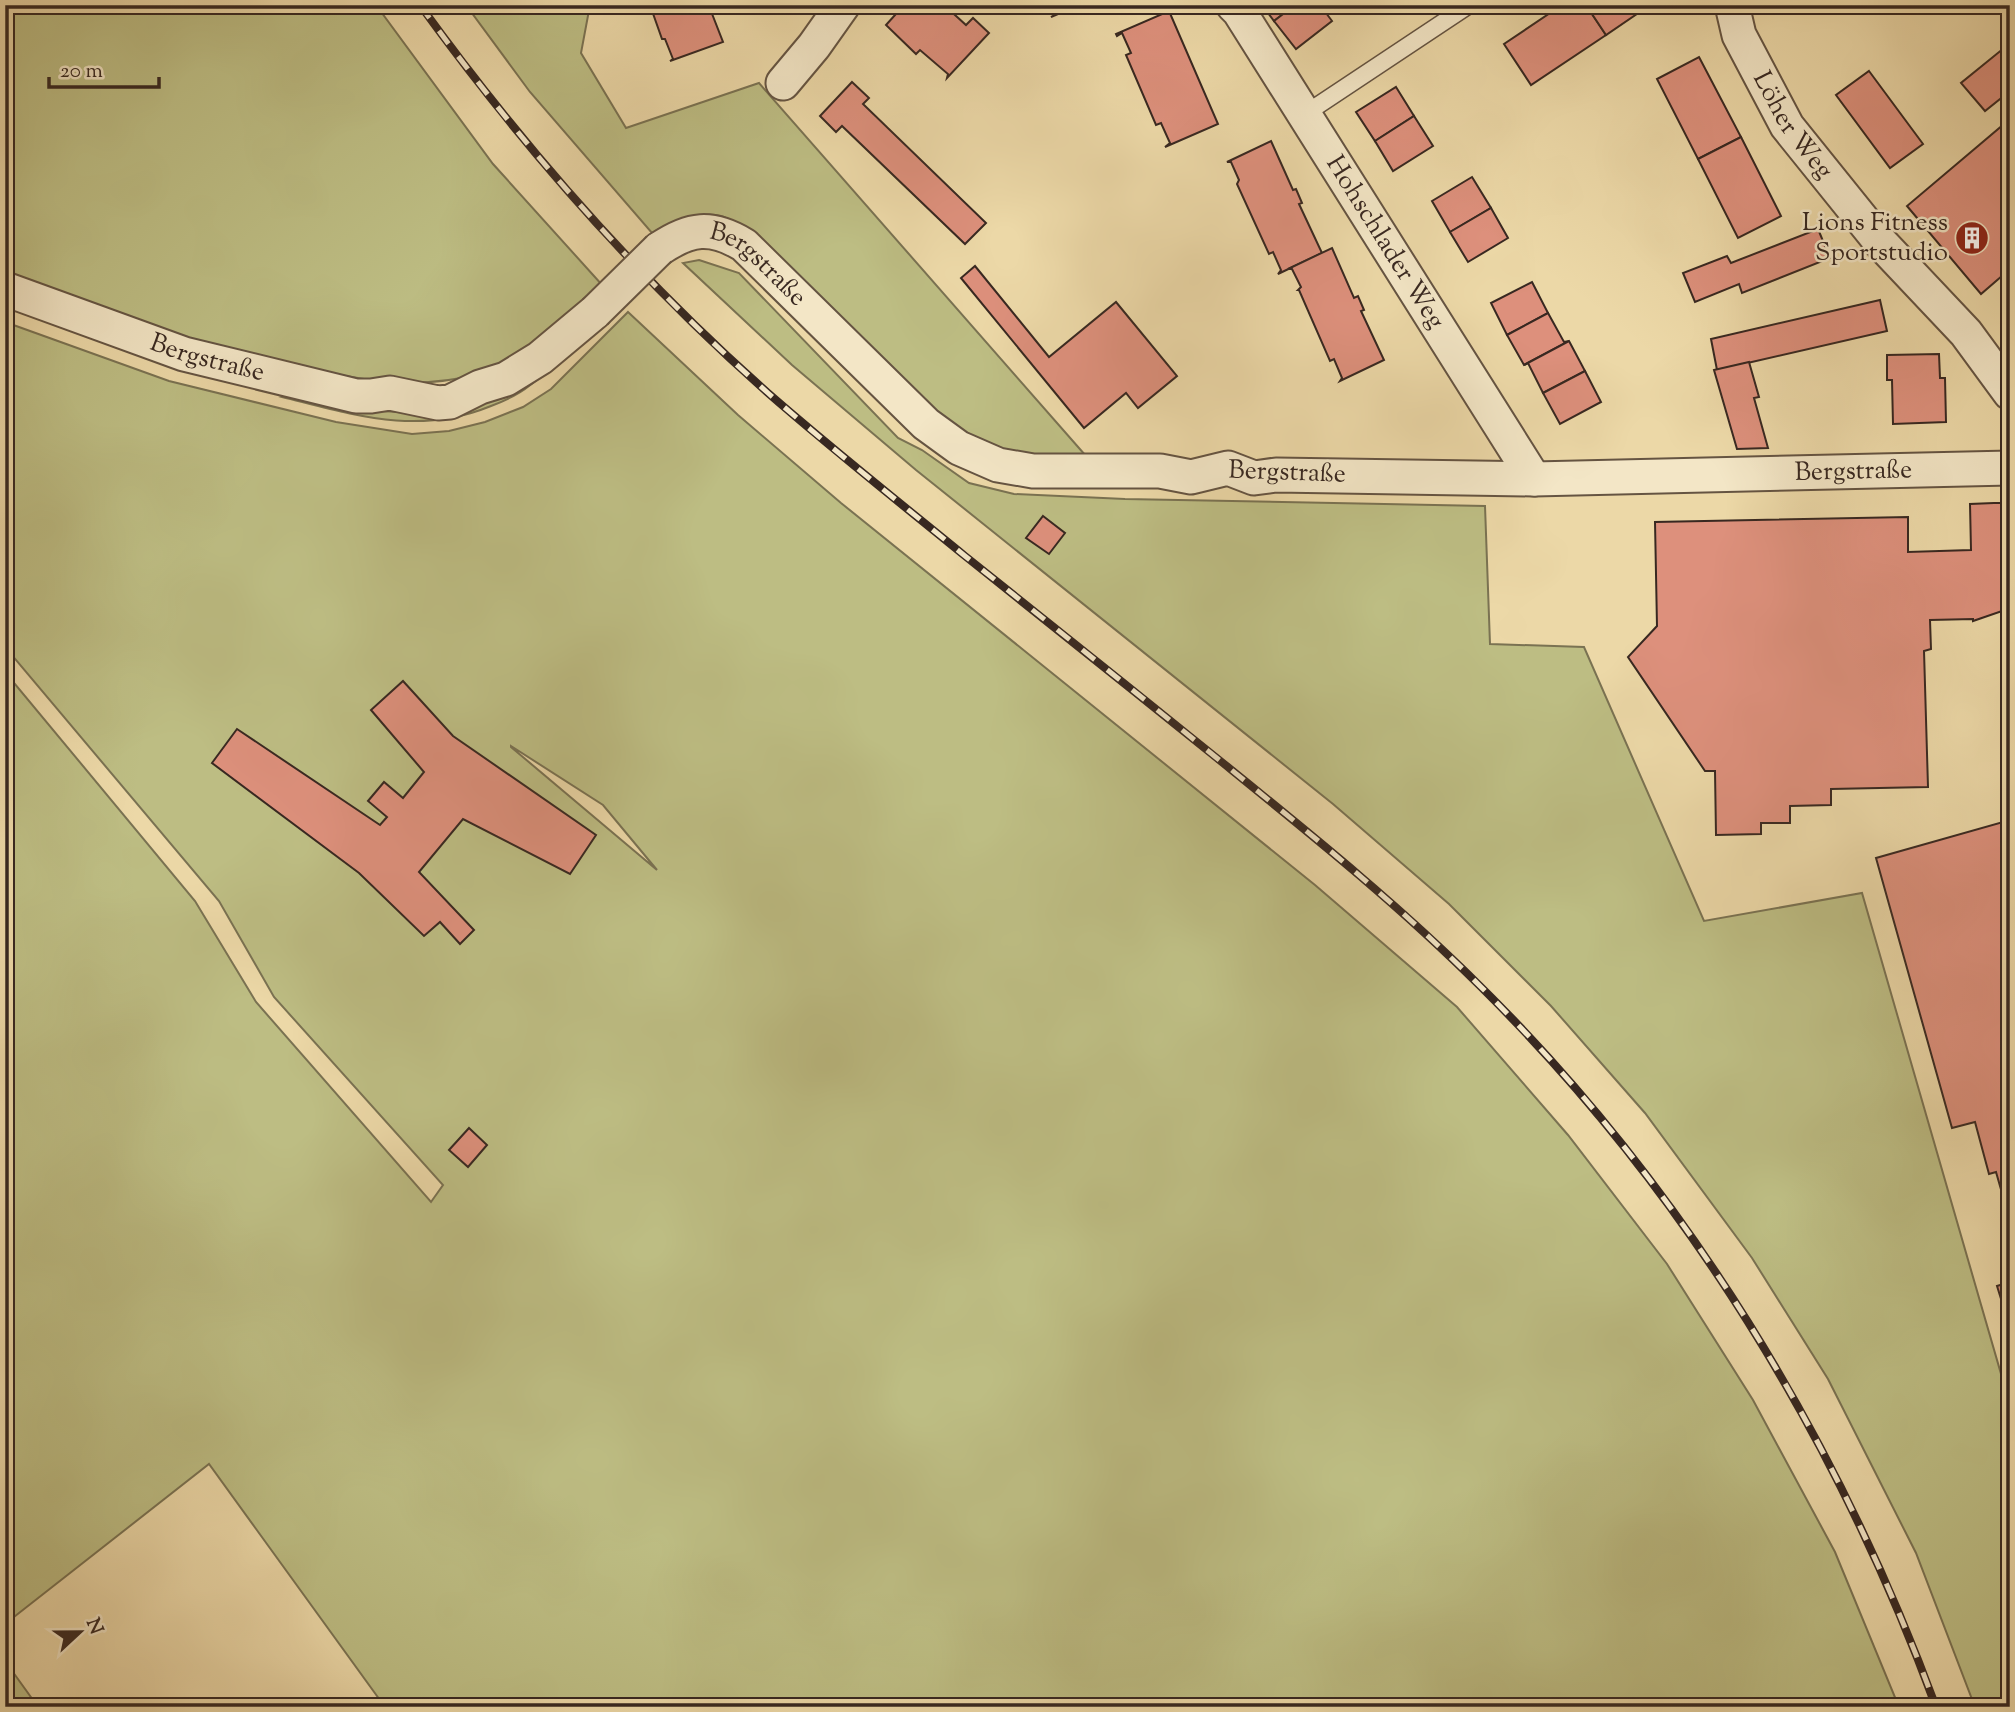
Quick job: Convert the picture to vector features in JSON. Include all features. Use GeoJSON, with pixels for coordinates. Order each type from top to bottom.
{"type":"FeatureCollection","features":[{"type":"Feature","properties":{"kind":"street"},"geometry":{"type":"LineString","coordinates":[[783,83],[843,5]]}},
{"type":"Feature","properties":{"kind":"street","name":"Hohschlader Weg"},"geometry":{"type":"LineString","coordinates":[[1233,5],[1305,114],[1534,479]]}},
{"type":"Feature","properties":{"kind":"street","name":"Löher Weg"},"geometry":{"type":"LineString","coordinates":[[1732,5],[1739,34],[1787,126],[1882,244],[1966,333],[2010,393]]}},
{"type":"Feature","properties":{"kind":"street","name":"Bergstraße"},"geometry":{"type":"LineString","coordinates":[[5,289],[184,354],[363,397],[390,393],[438,403],[461,398],[517,372],[548,352],[595,312],[659,249],[696,231],[711,231],[730,236],[744,245],[926,424],[959,448],[998,465],[1033,471],[1160,471],[1191,477],[1228,468],[1255,478],[1276,475],[1534,479],[2010,468]]}},
{"type":"Feature","properties":{"kind":"lane"},"geometry":{"type":"LineString","coordinates":[[1305,114],[1469,5]]}},
{"type":"Feature","properties":{"kind":"green space"},"geometry":{"type":"Polygon","coordinates":[[[5,5],[376,5],[493,164],[603,286],[545,338],[496,368],[455,379],[410,383],[344,376],[261,358],[187,338],[5,276],[5,5]]]}},
{"type":"Feature","properties":{"kind":"green space"},"geometry":{"type":"Polygon","coordinates":[[[466,5],[590,5],[581,53],[626,128],[759,83],[1086,456],[1027,454],[979,444],[932,416],[745,230],[727,218],[713,215],[695,216],[652,233],[530,92],[466,5]]]}},
{"type":"Feature","properties":{"kind":"green space"},"geometry":{"type":"Polygon","coordinates":[[[699,260],[739,273],[898,438],[922,450],[969,483],[1014,494],[1125,499],[1485,506],[1490,644],[1584,647],[1704,921],[1862,893],[2010,1405],[2010,1707],[1975,1707],[1916,1553],[1828,1379],[1752,1258],[1645,1113],[1551,1006],[1449,904],[1333,804],[916,470],[792,365],[683,263],[699,260]]]}},
{"type":"Feature","properties":{"kind":"green space"},"geometry":{"type":"Polygon","coordinates":[[[628,312],[738,415],[841,503],[1315,885],[1457,1007],[1568,1135],[1667,1264],[1753,1400],[1835,1552],[1899,1707],[385,1707],[209,1464],[5,1624],[5,672],[195,901],[256,1002],[431,1202],[443,1185],[274,997],[219,901],[5,647],[5,322],[169,381],[336,422],[412,434],[449,431],[485,422],[523,407],[551,389],[628,312]],[[511,746],[657,870],[603,805],[511,746]]]}},
{"type":"Feature","properties":{"kind":"green space"},"geometry":{"type":"Polygon","coordinates":[[[558,362],[511,398],[464,415],[438,420],[386,420],[282,397],[295,393],[382,411],[429,414],[558,362]]]}},
{"type":"Feature","properties":{"kind":"green space"},"geometry":{"type":"Polygon","coordinates":[[[5,1661],[38,1707],[5,1707],[5,1661]]]}},
{"type":"Feature","properties":{"kind":"building"},"geometry":{"type":"Polygon","coordinates":[[[650,5],[711,5],[709,6],[723,42],[670,61],[673,59],[665,39],[662,39],[650,5]]]}},
{"type":"Feature","properties":{"kind":"building"},"geometry":{"type":"Polygon","coordinates":[[[904,5],[944,5],[966,25],[973,18],[989,33],[947,78],[948,74],[920,50],[916,54],[886,25],[904,5]]]}},
{"type":"Feature","properties":{"kind":"building"},"geometry":{"type":"Polygon","coordinates":[[[1052,5],[1079,5],[1051,17],[1056,14],[1052,5]]]}},
{"type":"Feature","properties":{"kind":"building"},"geometry":{"type":"Polygon","coordinates":[[[1262,5],[1295,5],[1274,21],[1262,5]]]}},
{"type":"Feature","properties":{"kind":"building"},"geometry":{"type":"Polygon","coordinates":[[[1295,5],[1320,5],[1332,21],[1296,49],[1274,21],[1295,5]]]}},
{"type":"Feature","properties":{"kind":"building"},"geometry":{"type":"Polygon","coordinates":[[[1562,5],[1586,5],[1606,35],[1531,85],[1504,44],[1562,5]]]}},
{"type":"Feature","properties":{"kind":"building"},"geometry":{"type":"Polygon","coordinates":[[[1586,5],[1650,5],[1606,35],[1586,5]]]}},
{"type":"Feature","properties":{"kind":"building"},"geometry":{"type":"Polygon","coordinates":[[[1169,11],[1218,124],[1165,147],[1170,143],[1161,123],[1156,125],[1126,55],[1131,53],[1122,33],[1117,36],[1116,34],[1169,11]]]}},
{"type":"Feature","properties":{"kind":"building"},"geometry":{"type":"Polygon","coordinates":[[[2004,48],[2010,54],[2010,91],[1985,111],[1961,83],[2004,48]]]}},
{"type":"Feature","properties":{"kind":"building"},"geometry":{"type":"Polygon","coordinates":[[[1699,57],[1741,137],[1698,159],[1657,79],[1699,57]]]}},
{"type":"Feature","properties":{"kind":"building"},"geometry":{"type":"Polygon","coordinates":[[[1869,71],[1923,144],[1890,168],[1836,95],[1869,71]]]}},
{"type":"Feature","properties":{"kind":"building"},"geometry":{"type":"Polygon","coordinates":[[[852,82],[869,98],[863,104],[986,223],[965,244],[842,126],[836,132],[820,116],[852,82]]]}},
{"type":"Feature","properties":{"kind":"building"},"geometry":{"type":"Polygon","coordinates":[[[1396,87],[1414,116],[1375,141],[1356,112],[1396,87]]]}},
{"type":"Feature","properties":{"kind":"building"},"geometry":{"type":"Polygon","coordinates":[[[1414,116],[1433,146],[1393,171],[1375,141],[1414,116]]]}},
{"type":"Feature","properties":{"kind":"building","name":"Lions Fitness Sportstudio"},"geometry":{"type":"Polygon","coordinates":[[[2010,119],[2010,269],[1981,294],[1907,206],[2010,119]]]}},
{"type":"Feature","properties":{"kind":"building"},"geometry":{"type":"Polygon","coordinates":[[[1741,137],[1781,216],[1738,238],[1698,159],[1741,137]]]}},
{"type":"Feature","properties":{"kind":"building"},"geometry":{"type":"Polygon","coordinates":[[[1271,141],[1293,190],[1296,189],[1302,203],[1299,204],[1322,253],[1278,274],[1281,270],[1273,252],[1269,254],[1237,184],[1239,180],[1231,162],[1227,162],[1271,141]]]}},
{"type":"Feature","properties":{"kind":"building"},"geometry":{"type":"Polygon","coordinates":[[[1472,177],[1491,208],[1450,232],[1432,201],[1472,177]]]}},
{"type":"Feature","properties":{"kind":"building"},"geometry":{"type":"Polygon","coordinates":[[[1491,208],[1508,238],[1468,262],[1450,232],[1491,208]]]}},
{"type":"Feature","properties":{"kind":"building"},"geometry":{"type":"Polygon","coordinates":[[[1818,229],[1830,258],[1742,293],[1739,284],[1695,302],[1683,273],[1727,256],[1731,263],[1818,229]]]}},
{"type":"Feature","properties":{"kind":"building"},"geometry":{"type":"Polygon","coordinates":[[[1332,248],[1354,298],[1358,296],[1364,310],[1361,311],[1384,360],[1340,381],[1342,378],[1334,359],[1330,361],[1298,290],[1301,287],[1292,269],[1288,269],[1332,248]]]}},
{"type":"Feature","properties":{"kind":"building"},"geometry":{"type":"Polygon","coordinates":[[[975,266],[1049,357],[1116,302],[1177,376],[1138,408],[1126,393],[1084,428],[961,278],[975,266]]]}},
{"type":"Feature","properties":{"kind":"building"},"geometry":{"type":"Polygon","coordinates":[[[1532,282],[1548,313],[1507,335],[1491,303],[1532,282]]]}},
{"type":"Feature","properties":{"kind":"building"},"geometry":{"type":"Polygon","coordinates":[[[1880,300],[1887,331],[1717,370],[1711,339],[1880,300]]]}},
{"type":"Feature","properties":{"kind":"building"},"geometry":{"type":"Polygon","coordinates":[[[1548,313],[1564,342],[1569,341],[1524,365],[1507,335],[1548,313]]]}},
{"type":"Feature","properties":{"kind":"building"},"geometry":{"type":"Polygon","coordinates":[[[1569,341],[1585,371],[1543,393],[1528,363],[1524,365],[1569,341]]]}},
{"type":"Feature","properties":{"kind":"building"},"geometry":{"type":"Polygon","coordinates":[[[1939,354],[1940,378],[1945,378],[1946,422],[1893,424],[1892,380],[1887,380],[1887,355],[1939,354]]]}},
{"type":"Feature","properties":{"kind":"building"},"geometry":{"type":"Polygon","coordinates":[[[1749,362],[1759,397],[1754,398],[1768,448],[1737,449],[1714,370],[1749,362]]]}},
{"type":"Feature","properties":{"kind":"building"},"geometry":{"type":"Polygon","coordinates":[[[1585,371],[1601,402],[1560,424],[1543,393],[1585,371]]]}},
{"type":"Feature","properties":{"kind":"building"},"geometry":{"type":"Polygon","coordinates":[[[2010,503],[2010,619],[2004,616],[2002,611],[1973,621],[1930,620],[1931,649],[1924,651],[1928,787],[1831,789],[1831,805],[1790,806],[1790,823],[1761,823],[1761,834],[1716,835],[1715,771],[1705,771],[1628,657],[1657,626],[1655,522],[1908,517],[1908,552],[1971,550],[1970,504],[2010,503]]]}},
{"type":"Feature","properties":{"kind":"building"},"geometry":{"type":"Polygon","coordinates":[[[1043,516],[1065,533],[1049,554],[1026,538],[1043,516]]]}},
{"type":"Feature","properties":{"kind":"building"},"geometry":{"type":"Polygon","coordinates":[[[403,681],[453,736],[596,835],[570,874],[463,819],[419,872],[474,930],[460,944],[440,922],[424,936],[359,873],[212,763],[237,729],[380,825],[387,817],[368,801],[384,782],[403,798],[424,772],[371,710],[403,681]]]}},
{"type":"Feature","properties":{"kind":"building"},"geometry":{"type":"Polygon","coordinates":[[[2010,820],[2010,1221],[1996,1172],[1989,1174],[1975,1122],[1952,1128],[1876,858],[2010,820]]]}},
{"type":"Feature","properties":{"kind":"building"},"geometry":{"type":"Polygon","coordinates":[[[469,1128],[487,1145],[468,1167],[449,1150],[469,1128]]]}},
{"type":"Feature","properties":{"kind":"building"},"geometry":{"type":"Polygon","coordinates":[[[2010,1282],[2010,1314],[2006,1315],[1997,1286],[2010,1282]]]}},
{"type":"Feature","properties":{"kind":"railway"},"geometry":{"type":"LineString","coordinates":[[420,5],[499,109],[583,209],[627,257],[720,349],[841,455],[1352,870],[1450,957],[1555,1065],[1624,1147],[1689,1233],[1748,1322],[1802,1414],[1852,1509],[1896,1607],[1936,1707]]}},
{"type":"Feature","properties":{"kind":"place","name":"Lions Fitness Sportstudio"},"geometry":{"type":"Point","coordinates":[1972,238]}}]}
